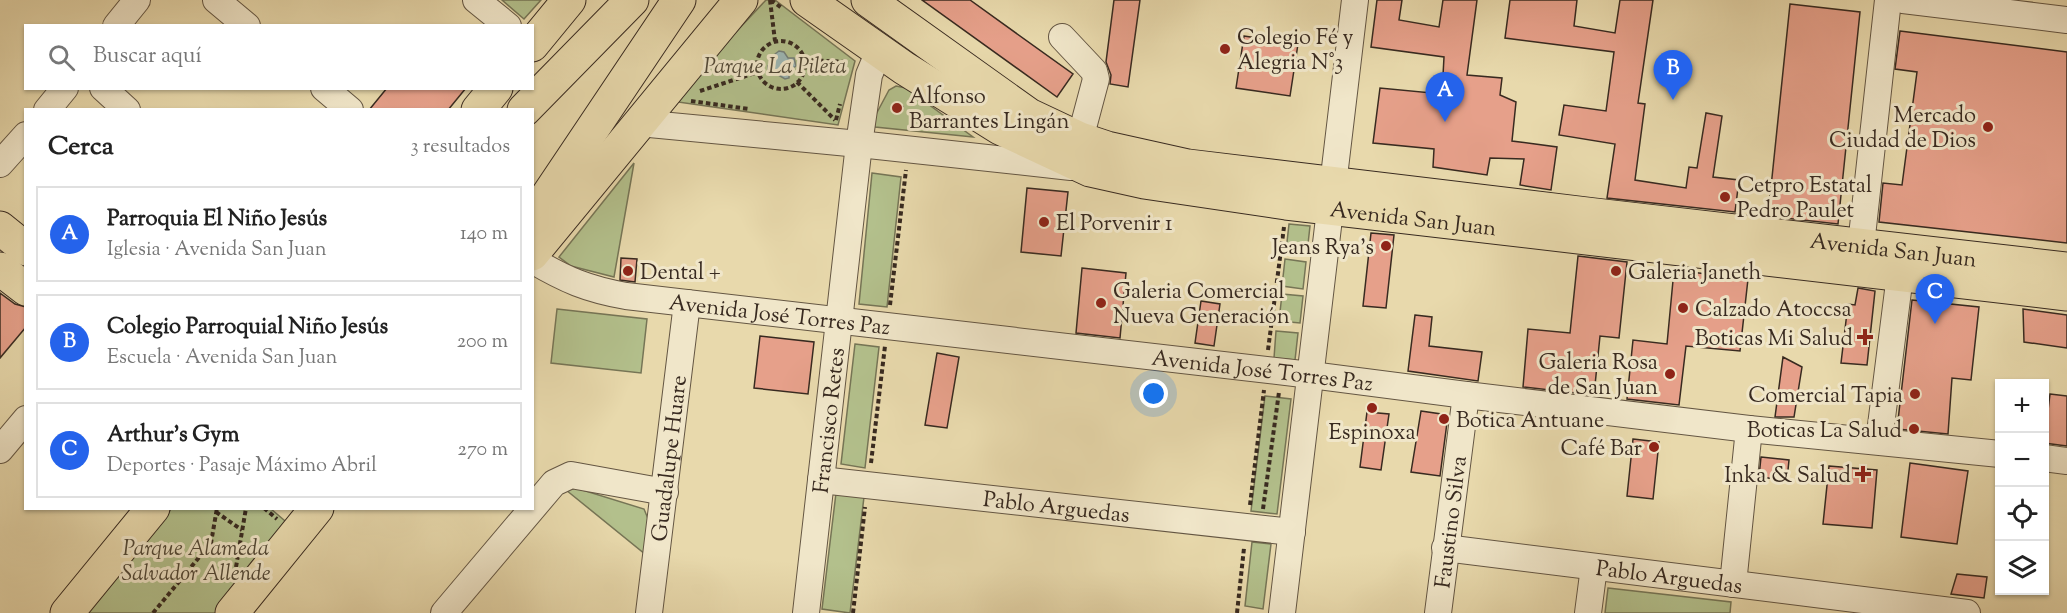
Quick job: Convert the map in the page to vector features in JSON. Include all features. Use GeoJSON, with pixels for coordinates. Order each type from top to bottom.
{"type":"FeatureCollection","features":[{"type":"Feature","properties":{"kind":"main road"},"geometry":{"type":"LineString","coordinates":[[534,43],[569,0]]}},
{"type":"Feature","properties":{"kind":"main road"},"geometry":{"type":"LineString","coordinates":[[526,108],[632,0]]}},
{"type":"Feature","properties":{"kind":"main road"},"geometry":{"type":"LineString","coordinates":[[534,216],[679,0]]}},
{"type":"Feature","properties":{"kind":"main road"},"geometry":{"type":"LineString","coordinates":[[534,252],[741,0]]}},
{"type":"Feature","properties":{"kind":"main road","name":"Avenida San Juan"},"geometry":{"type":"LineString","coordinates":[[868,0],[1029,115],[1080,139],[1125,153],[1332,196],[1900,275],[2067,294]]}},
{"type":"Feature","properties":{"kind":"main road","name":"Avenida San Juan"},"geometry":{"type":"LineString","coordinates":[[798,7],[865,56],[904,68],[999,128],[1090,170],[1143,182],[1286,203],[1332,196],[1861,245],[2067,269]]}},
{"type":"Feature","properties":{"kind":"main road"},"geometry":{"type":"LineString","coordinates":[[480,108],[494,90]]}},
{"type":"Feature","properties":{"kind":"main road"},"geometry":{"type":"LineString","coordinates":[[0,228],[24,247]]}},
{"type":"Feature","properties":{"kind":"main road"},"geometry":{"type":"LineString","coordinates":[[0,269],[24,287]]}},
{"type":"Feature","properties":{"kind":"main road"},"geometry":{"type":"LineString","coordinates":[[67,613],[151,510]]}},
{"type":"Feature","properties":{"kind":"main road"},"geometry":{"type":"LineString","coordinates":[[232,613],[306,512]]}},
{"type":"Feature","properties":{"kind":"street"},"geometry":{"type":"LineString","coordinates":[[118,24],[136,0]]}},
{"type":"Feature","properties":{"kind":"street"},"geometry":{"type":"LineString","coordinates":[[216,0],[245,24]]}},
{"type":"Feature","properties":{"kind":"street"},"geometry":{"type":"LineString","coordinates":[[476,0],[506,24]]}},
{"type":"Feature","properties":{"kind":"street"},"geometry":{"type":"LineString","coordinates":[[1282,613],[1355,0]]}},
{"type":"Feature","properties":{"kind":"street"},"geometry":{"type":"LineString","coordinates":[[1861,245],[1888,0]]}},
{"type":"Feature","properties":{"kind":"street"},"geometry":{"type":"LineString","coordinates":[[1903,0],[2067,20]]}},
{"type":"Feature","properties":{"kind":"street"},"geometry":{"type":"LineString","coordinates":[[1062,37],[1094,70],[1096,79],[1080,139]]}},
{"type":"Feature","properties":{"kind":"street","name":"Francisco Retes"},"geometry":{"type":"LineString","coordinates":[[806,613],[859,144],[869,75],[865,56]]}},
{"type":"Feature","properties":{"kind":"street"},"geometry":{"type":"LineString","coordinates":[[49,108],[63,90]]}},
{"type":"Feature","properties":{"kind":"street"},"geometry":{"type":"LineString","coordinates":[[105,90],[125,108]]}},
{"type":"Feature","properties":{"kind":"street"},"geometry":{"type":"LineString","coordinates":[[326,90],[348,108]]}},
{"type":"Feature","properties":{"kind":"street"},"geometry":{"type":"LineString","coordinates":[[639,123],[859,144],[1090,170]]}},
{"type":"Feature","properties":{"kind":"street"},"geometry":{"type":"LineString","coordinates":[[0,164],[24,137]]}},
{"type":"Feature","properties":{"kind":"street","name":"Avenida José Torres Paz"},"geometry":{"type":"LineString","coordinates":[[534,261],[567,280],[595,291],[1266,369],[1749,429],[1995,453]]}},
{"type":"Feature","properties":{"kind":"street"},"geometry":{"type":"LineString","coordinates":[[1879,441],[1900,275]]}},
{"type":"Feature","properties":{"kind":"street","name":"Guadalupe Huare"},"geometry":{"type":"LineString","coordinates":[[649,613],[687,303]]}},
{"type":"Feature","properties":{"kind":"street","name":"Faustino Silva"},"geometry":{"type":"LineString","coordinates":[[1438,613],[1466,395]]}},
{"type":"Feature","properties":{"kind":"street"},"geometry":{"type":"LineString","coordinates":[[0,450],[24,421]]}},
{"type":"Feature","properties":{"kind":"street"},"geometry":{"type":"LineString","coordinates":[[1733,584],[1749,429]]}},
{"type":"Feature","properties":{"kind":"street"},"geometry":{"type":"LineString","coordinates":[[2049,459],[2067,461]]}},
{"type":"Feature","properties":{"kind":"street"},"geometry":{"type":"LineString","coordinates":[[534,507],[554,483],[571,475],[665,492]]}},
{"type":"Feature","properties":{"kind":"street","name":"Pablo Arguedas"},"geometry":{"type":"LineString","coordinates":[[821,480],[1254,523],[1292,532]]}},
{"type":"Feature","properties":{"kind":"street"},"geometry":{"type":"LineString","coordinates":[[444,613],[531,510]]}},
{"type":"Feature","properties":{"kind":"street","name":"Pablo Arguedas"},"geometry":{"type":"LineString","coordinates":[[1445,549],[1967,613]]}},
{"type":"Feature","properties":{"kind":"street"},"geometry":{"type":"LineString","coordinates":[[1588,613],[1594,567]]}},
{"type":"Feature","properties":{"kind":"street"},"geometry":{"type":"LineString","coordinates":[[631,613],[652,587]]}},
{"type":"Feature","properties":{"kind":"path"},"geometry":{"type":"LineString","coordinates":[[775,41],[770,0],[798,7]]}},
{"type":"Feature","properties":{"kind":"path"},"geometry":{"type":"LineString","coordinates":[[775,41],[783,41],[797,47],[804,60],[805,68],[797,82],[790,87],[775,88],[768,84],[758,72],[757,64],[762,50],[775,41]]}},
{"type":"Feature","properties":{"kind":"path"},"geometry":{"type":"LineString","coordinates":[[843,55],[865,56]]}},
{"type":"Feature","properties":{"kind":"path"},"geometry":{"type":"LineString","coordinates":[[804,60],[865,56]]}},
{"type":"Feature","properties":{"kind":"path"},"geometry":{"type":"LineString","coordinates":[[849,72],[865,56]]}},
{"type":"Feature","properties":{"kind":"path"},"geometry":{"type":"LineString","coordinates":[[696,93],[758,72]]}},
{"type":"Feature","properties":{"kind":"path"},"geometry":{"type":"LineString","coordinates":[[797,82],[859,144]]}},
{"type":"Feature","properties":{"kind":"path"},"geometry":{"type":"LineString","coordinates":[[687,101],[756,110]]}},
{"type":"Feature","properties":{"kind":"path"},"geometry":{"type":"LineString","coordinates":[[836,120],[841,101]]}},
{"type":"Feature","properties":{"kind":"path"},"geometry":{"type":"LineString","coordinates":[[824,119],[836,120]]}},
{"type":"Feature","properties":{"kind":"path"},"geometry":{"type":"LineString","coordinates":[[853,613],[909,150]]}},
{"type":"Feature","properties":{"kind":"path"},"geometry":{"type":"LineString","coordinates":[[1254,523],[1266,369],[1286,203]]}},
{"type":"Feature","properties":{"kind":"path"},"geometry":{"type":"LineString","coordinates":[[1236,613],[1279,392]]}},
{"type":"Feature","properties":{"kind":"path"},"geometry":{"type":"LineString","coordinates":[[153,613],[211,543],[216,510],[242,530]]}},
{"type":"Feature","properties":{"kind":"path"},"geometry":{"type":"LineString","coordinates":[[240,569],[236,567],[246,510]]}},
{"type":"Feature","properties":{"kind":"green space"},"geometry":{"type":"Polygon","coordinates":[[[502,0],[541,0],[524,19],[502,0]]]}},
{"type":"Feature","properties":{"kind":"green space","name":"Parque La Pileta"},"geometry":{"type":"Polygon","coordinates":[[[766,0],[775,0],[855,61],[838,125],[671,101],[766,0]]]}},
{"type":"Feature","properties":{"kind":"green space"},"geometry":{"type":"Polygon","coordinates":[[[896,86],[906,88],[973,137],[875,127],[873,120],[889,90],[896,86]]]}},
{"type":"Feature","properties":{"kind":"green space"},"geometry":{"type":"Polygon","coordinates":[[[634,163],[614,277],[571,266],[559,257],[634,163]]]}},
{"type":"Feature","properties":{"kind":"green space"},"geometry":{"type":"Polygon","coordinates":[[[872,173],[901,177],[887,307],[859,304],[872,173]]]}},
{"type":"Feature","properties":{"kind":"green space"},"geometry":{"type":"Polygon","coordinates":[[[1289,224],[1310,226],[1307,253],[1286,251],[1289,224]]]}},
{"type":"Feature","properties":{"kind":"green space"},"geometry":{"type":"Polygon","coordinates":[[[1285,259],[1306,262],[1303,289],[1282,286],[1285,259]]]}},
{"type":"Feature","properties":{"kind":"green space"},"geometry":{"type":"Polygon","coordinates":[[[1282,294],[1303,296],[1300,323],[1279,321],[1282,294]]]}},
{"type":"Feature","properties":{"kind":"green space"},"geometry":{"type":"Polygon","coordinates":[[[557,309],[647,319],[641,373],[551,363],[557,309]]]}},
{"type":"Feature","properties":{"kind":"green space"},"geometry":{"type":"Polygon","coordinates":[[[1276,331],[1298,333],[1295,360],[1274,358],[1276,331]]]}},
{"type":"Feature","properties":{"kind":"green space"},"geometry":{"type":"Polygon","coordinates":[[[855,344],[879,347],[865,468],[841,464],[855,344]]]}},
{"type":"Feature","properties":{"kind":"green space"},"geometry":{"type":"Polygon","coordinates":[[[1265,396],[1291,399],[1277,514],[1251,511],[1265,396]]]}},
{"type":"Feature","properties":{"kind":"green space"},"geometry":{"type":"Polygon","coordinates":[[[576,488],[644,509],[649,521],[645,554],[566,490],[576,488]]]}},
{"type":"Feature","properties":{"kind":"green space"},"geometry":{"type":"Polygon","coordinates":[[[836,493],[864,497],[850,613],[822,609],[836,493]]]}},
{"type":"Feature","properties":{"kind":"green space","name":"Parque Alameda Salvador Allende"},"geometry":{"type":"Polygon","coordinates":[[[170,510],[272,510],[291,526],[221,613],[82,613],[170,510]]]}},
{"type":"Feature","properties":{"kind":"green space"},"geometry":{"type":"Polygon","coordinates":[[[1252,542],[1271,544],[1263,609],[1245,606],[1252,542]]]}},
{"type":"Feature","properties":{"kind":"green space"},"geometry":{"type":"Polygon","coordinates":[[[1608,588],[1731,602],[1730,613],[1605,613],[1608,588]]]}},
{"type":"Feature","properties":{"kind":"water"},"geometry":{"type":"Polygon","coordinates":[[[779,51],[784,52],[788,58],[794,58],[796,66],[789,71],[789,78],[785,79],[768,69],[768,66],[775,61],[775,54],[779,51]]]}},
{"type":"Feature","properties":{"kind":"building"},"geometry":{"type":"Polygon","coordinates":[[[922,0],[970,0],[1073,74],[1057,97],[922,0]]]}},
{"type":"Feature","properties":{"kind":"building"},"geometry":{"type":"Polygon","coordinates":[[[1114,0],[1140,0],[1128,87],[1110,84],[1111,75],[1106,62],[1114,0]]]}},
{"type":"Feature","properties":{"kind":"building"},"geometry":{"type":"Polygon","coordinates":[[[1377,0],[1402,0],[1399,20],[1439,27],[1443,0],[1477,0],[1467,75],[1502,78],[1500,95],[1516,102],[1512,141],[1557,147],[1551,190],[1520,185],[1524,159],[1490,158],[1487,175],[1433,167],[1434,149],[1373,143],[1380,88],[1442,94],[1444,57],[1371,47],[1377,0]]]}},
{"type":"Feature","properties":{"kind":"building"},"geometry":{"type":"Polygon","coordinates":[[[1510,0],[1577,0],[1574,26],[1615,33],[1620,0],[1653,0],[1638,103],[1645,104],[1635,180],[1686,188],[1689,167],[1697,168],[1706,113],[1722,116],[1713,177],[1739,180],[1735,212],[1607,198],[1615,144],[1559,135],[1564,105],[1606,111],[1614,52],[1505,38],[1510,0]]]}},
{"type":"Feature","properties":{"kind":"building"},"geometry":{"type":"Polygon","coordinates":[[[1790,4],[1860,12],[1838,224],[1768,216],[1790,4]]]}},
{"type":"Feature","properties":{"kind":"building","name":"Mercado Ciudad de Dios"},"geometry":{"type":"Polygon","coordinates":[[[1900,31],[2067,52],[2067,243],[1879,222],[1883,183],[1902,185],[1917,72],[1895,69],[1900,31]]]}},
{"type":"Feature","properties":{"kind":"building"},"geometry":{"type":"Polygon","coordinates":[[[1244,36],[1298,44],[1290,96],[1236,88],[1244,36]]]}},
{"type":"Feature","properties":{"kind":"building"},"geometry":{"type":"Polygon","coordinates":[[[385,90],[464,90],[450,108],[371,108],[385,90]]]}},
{"type":"Feature","properties":{"kind":"building","name":"El Porvenir 1"},"geometry":{"type":"Polygon","coordinates":[[[1027,188],[1068,192],[1061,256],[1021,252],[1027,188]]]}},
{"type":"Feature","properties":{"kind":"building"},"geometry":{"type":"Polygon","coordinates":[[[1371,233],[1394,235],[1386,308],[1363,306],[1371,233]]]}},
{"type":"Feature","properties":{"kind":"building"},"geometry":{"type":"Polygon","coordinates":[[[1578,256],[1627,262],[1619,338],[1600,336],[1594,395],[1523,387],[1528,329],[1570,333],[1578,256]]]}},
{"type":"Feature","properties":{"kind":"building","name":"Dental +"},"geometry":{"type":"Polygon","coordinates":[[[621,258],[637,259],[635,282],[620,280],[621,258]]]}},
{"type":"Feature","properties":{"kind":"building","name":"Galeria Comercial Nueva Generación"},"geometry":{"type":"Polygon","coordinates":[[[1082,268],[1126,273],[1120,338],[1076,333],[1082,268]]]}},
{"type":"Feature","properties":{"kind":"building"},"geometry":{"type":"Polygon","coordinates":[[[1674,270],[1748,279],[1740,351],[1686,346],[1679,405],[1627,399],[1633,340],[1667,344],[1674,270]]]}},
{"type":"Feature","properties":{"kind":"building"},"geometry":{"type":"Polygon","coordinates":[[[1858,288],[1875,291],[1867,365],[1841,363],[1848,304],[1855,305],[1858,288]]]}},
{"type":"Feature","properties":{"kind":"building"},"geometry":{"type":"Polygon","coordinates":[[[0,293],[15,304],[24,306],[24,329],[0,358],[0,293]]]}},
{"type":"Feature","properties":{"kind":"building"},"geometry":{"type":"Polygon","coordinates":[[[1912,300],[1979,307],[1971,380],[1952,378],[1948,434],[1897,429],[1912,300]]]}},
{"type":"Feature","properties":{"kind":"building"},"geometry":{"type":"Polygon","coordinates":[[[1201,301],[1220,304],[1214,346],[1195,343],[1201,301]]]}},
{"type":"Feature","properties":{"kind":"building"},"geometry":{"type":"Polygon","coordinates":[[[2023,309],[2067,315],[2067,348],[2024,342],[2023,309]]]}},
{"type":"Feature","properties":{"kind":"building"},"geometry":{"type":"Polygon","coordinates":[[[1415,315],[1432,317],[1429,346],[1482,352],[1478,381],[1408,371],[1415,315]]]}},
{"type":"Feature","properties":{"kind":"building"},"geometry":{"type":"Polygon","coordinates":[[[760,336],[814,342],[808,394],[754,388],[760,336]]]}},
{"type":"Feature","properties":{"kind":"building"},"geometry":{"type":"Polygon","coordinates":[[[937,353],[959,357],[947,428],[925,425],[937,353]]]}},
{"type":"Feature","properties":{"kind":"building"},"geometry":{"type":"Polygon","coordinates":[[[1783,357],[1802,367],[1794,417],[1775,417],[1783,357]]]}},
{"type":"Feature","properties":{"kind":"building"},"geometry":{"type":"Polygon","coordinates":[[[2050,394],[2067,396],[2067,446],[2049,444],[2050,394]]]}},
{"type":"Feature","properties":{"kind":"building"},"geometry":{"type":"Polygon","coordinates":[[[1421,411],[1448,415],[1440,476],[1411,472],[1421,411]]]}},
{"type":"Feature","properties":{"kind":"building"},"geometry":{"type":"Polygon","coordinates":[[[1367,412],[1389,414],[1381,470],[1360,467],[1367,412]]]}},
{"type":"Feature","properties":{"kind":"building"},"geometry":{"type":"Polygon","coordinates":[[[1633,439],[1659,442],[1653,499],[1627,496],[1633,439]]]}},
{"type":"Feature","properties":{"kind":"building"},"geometry":{"type":"Polygon","coordinates":[[[1761,457],[1789,460],[1787,480],[1759,477],[1761,457]]]}},
{"type":"Feature","properties":{"kind":"building"},"geometry":{"type":"Polygon","coordinates":[[[1910,463],[1968,471],[1957,544],[1901,537],[1910,463]]]}},
{"type":"Feature","properties":{"kind":"building"},"geometry":{"type":"Polygon","coordinates":[[[1829,466],[1877,470],[1872,528],[1823,524],[1829,466]]]}},
{"type":"Feature","properties":{"kind":"building"},"geometry":{"type":"Polygon","coordinates":[[[1957,574],[1987,577],[1984,598],[1951,594],[1957,574]]]}},
{"type":"Feature","properties":{"kind":"place","name":"Colegio Fé y Alegria N°3"},"geometry":{"type":"Point","coordinates":[1225,49]}},
{"type":"Feature","properties":{"kind":"place","name":"Colegio Parroquial Niño Jesús"},"geometry":{"type":"Point","coordinates":[1673,100]}},
{"type":"Feature","properties":{"kind":"place","name":"Alfonso Barrantes Lingán"},"geometry":{"type":"Point","coordinates":[897,108]}},
{"type":"Feature","properties":{"kind":"place","name":"Parroquia El Niño Jesús"},"geometry":{"type":"Point","coordinates":[1445,122]}},
{"type":"Feature","properties":{"kind":"place","name":"Mercado Ciudad de Dios"},"geometry":{"type":"Point","coordinates":[1988,127]}},
{"type":"Feature","properties":{"kind":"place","name":"Cetpro Estatal Pedro Paulet"},"geometry":{"type":"Point","coordinates":[1725,197]}},
{"type":"Feature","properties":{"kind":"place","name":"El Porvenir 1"},"geometry":{"type":"Point","coordinates":[1044,222]}},
{"type":"Feature","properties":{"kind":"place","name":"Jeans Rya's"},"geometry":{"type":"Point","coordinates":[1386,246]}},
{"type":"Feature","properties":{"kind":"place","name":"Dental +"},"geometry":{"type":"Point","coordinates":[628,271]}},
{"type":"Feature","properties":{"kind":"place","name":"Galeria Janeth"},"geometry":{"type":"Point","coordinates":[1616,271]}},
{"type":"Feature","properties":{"kind":"place","name":"Galeria Comercial Nueva Generación"},"geometry":{"type":"Point","coordinates":[1101,303]}},
{"type":"Feature","properties":{"kind":"place","name":"Calzado Atoccsa"},"geometry":{"type":"Point","coordinates":[1683,308]}},
{"type":"Feature","properties":{"kind":"place","name":"Arthur's Gym"},"geometry":{"type":"Point","coordinates":[1935,324]}},
{"type":"Feature","properties":{"kind":"place","name":"Boticas Mi Salud"},"geometry":{"type":"Point","coordinates":[1865,337]}},
{"type":"Feature","properties":{"kind":"place","name":"Galeria Rosa de San Juan"},"geometry":{"type":"Point","coordinates":[1670,374]}},
{"type":"Feature","properties":{"kind":"place","name":"Comercial Tapia"},"geometry":{"type":"Point","coordinates":[1915,394]}},
{"type":"Feature","properties":{"kind":"place","name":"Espinoxa"},"geometry":{"type":"Point","coordinates":[1372,408]}},
{"type":"Feature","properties":{"kind":"place","name":"Botica Antuane"},"geometry":{"type":"Point","coordinates":[1444,419]}},
{"type":"Feature","properties":{"kind":"place","name":"Boticas La Salud"},"geometry":{"type":"Point","coordinates":[1914,429]}},
{"type":"Feature","properties":{"kind":"place","name":"Café Bar"},"geometry":{"type":"Point","coordinates":[1654,447]}},
{"type":"Feature","properties":{"kind":"place","name":"Inka & Salud"},"geometry":{"type":"Point","coordinates":[1863,474]}}]}
